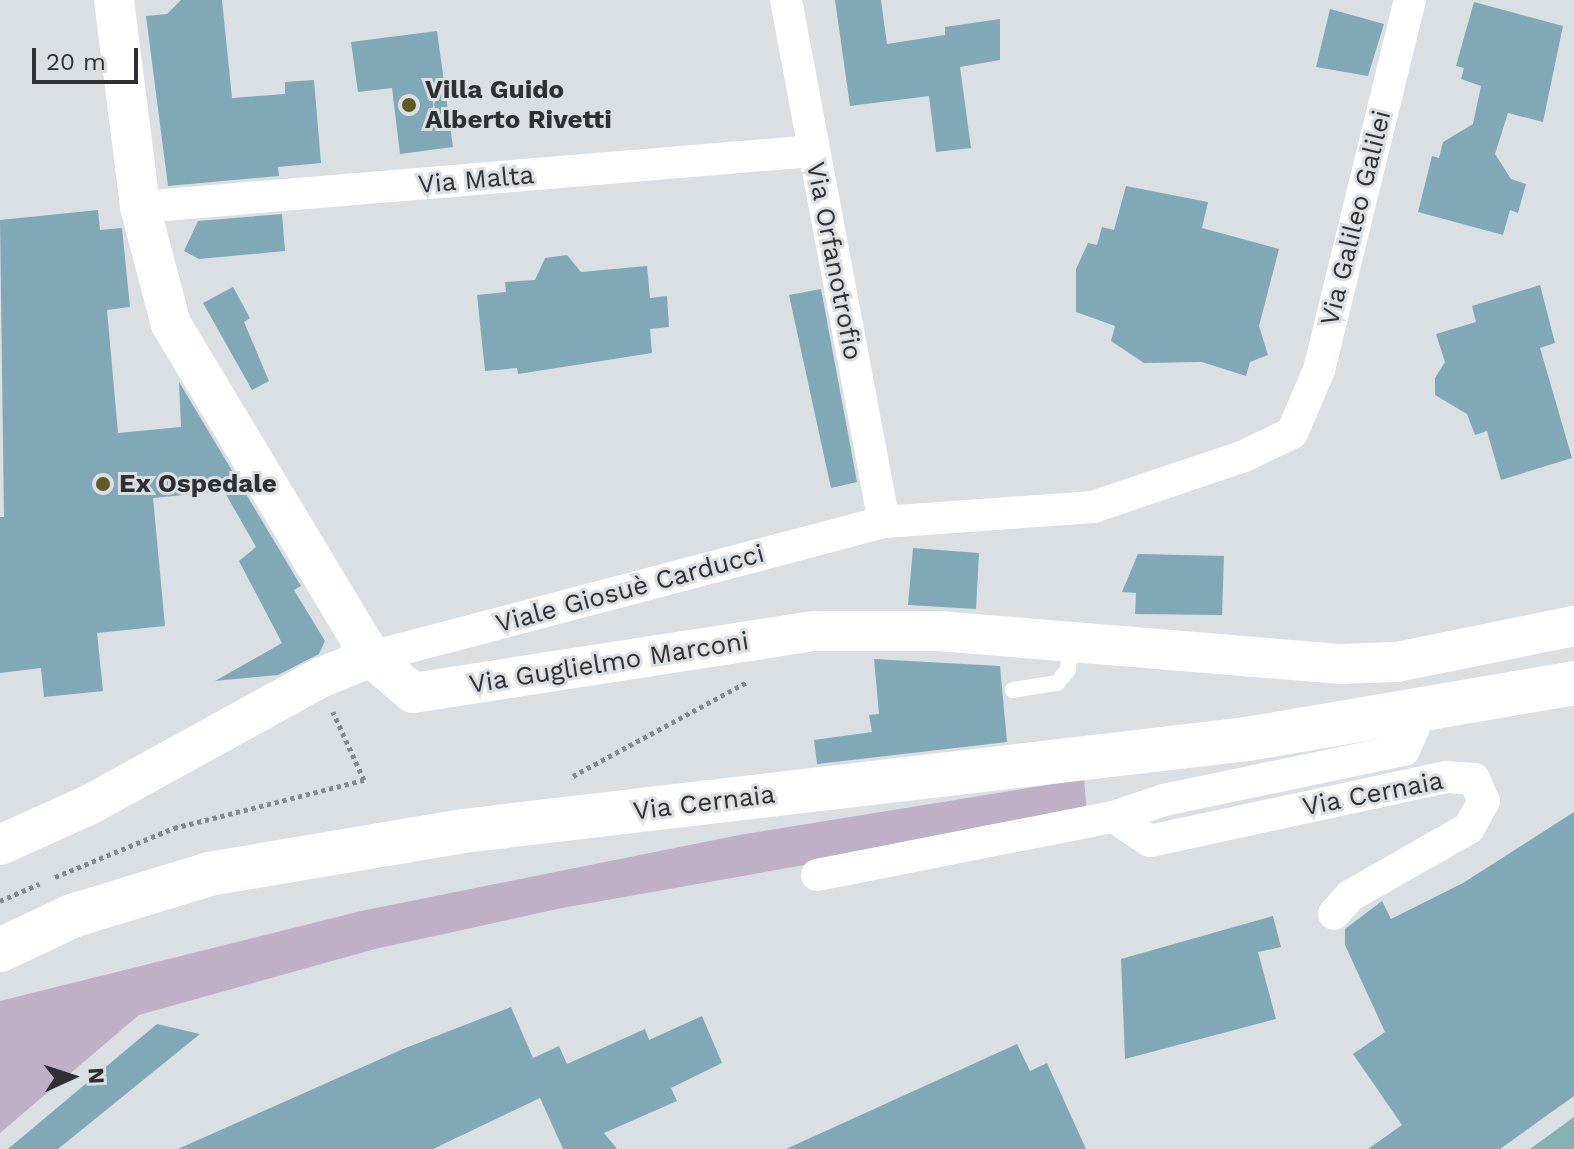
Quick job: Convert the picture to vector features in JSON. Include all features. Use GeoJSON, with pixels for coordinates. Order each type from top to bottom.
{"type":"FeatureCollection","features":[{"type":"Feature","properties":{"kind":"main road","name":"Via Cernaia"},"geometry":{"type":"LineString","coordinates":[[0,950],[72,916],[209,874],[448,833],[1247,739],[1574,683]]}},
{"type":"Feature","properties":{"kind":"street","name":"Via Guglielmo Marconi"},"geometry":{"type":"LineString","coordinates":[[114,0],[140,207],[171,324],[371,657],[413,693],[815,631],[939,631],[1340,664],[1397,662],[1574,626]]}},
{"type":"Feature","properties":{"kind":"street","name":"Via Orfanotrofio"},"geometry":{"type":"LineString","coordinates":[[786,0],[884,522]]}},
{"type":"Feature","properties":{"kind":"street","name":"Via Galileo Galilei"},"geometry":{"type":"LineString","coordinates":[[1292,433],[1319,370],[1410,0]]}},
{"type":"Feature","properties":{"kind":"street","name":"Via Malta"},"geometry":{"type":"LineString","coordinates":[[140,207],[812,151]]}},
{"type":"Feature","properties":{"kind":"street","name":"Viale Giosuè Carducci"},"geometry":{"type":"LineString","coordinates":[[0,845],[89,805],[320,678],[371,657],[884,522],[1093,507],[1242,457],[1292,433]]}},
{"type":"Feature","properties":{"kind":"street","name":"Via Cernaia"},"geometry":{"type":"LineString","coordinates":[[817,875],[1114,817],[1164,800],[1404,750],[1422,709]]}},
{"type":"Feature","properties":{"kind":"street","name":"Via Cernaia"},"geometry":{"type":"LineString","coordinates":[[1114,817],[1150,841],[1447,777],[1474,779],[1484,801],[1469,828],[1350,896],[1334,914]]}},
{"type":"Feature","properties":{"kind":"lane"},"geometry":{"type":"LineString","coordinates":[[1013,690],[1057,683],[1068,670],[1071,641]]}},
{"type":"Feature","properties":{"kind":"path"},"geometry":{"type":"LineString","coordinates":[[0,901],[174,828],[364,780],[320,678]]}},
{"type":"Feature","properties":{"kind":"path"},"geometry":{"type":"LineString","coordinates":[[560,783],[748,681]]}},
{"type":"Feature","properties":{"kind":"shaded area"},"geometry":{"type":"Polygon","coordinates":[[[1084,779],[1087,815],[562,908],[375,949],[139,1015],[0,1133],[0,1001],[361,911],[739,835],[1084,779]]]}},
{"type":"Feature","properties":{"kind":"shaded area"},"geometry":{"type":"Polygon","coordinates":[[[1574,1117],[1574,1149],[1530,1149],[1574,1117]]]}},
{"type":"Feature","properties":{"kind":"building"},"geometry":{"type":"Polygon","coordinates":[[[181,0],[222,0],[232,98],[285,94],[285,82],[314,80],[321,163],[278,167],[279,176],[168,186],[146,16],[167,14],[181,0]]]}},
{"type":"Feature","properties":{"kind":"building"},"geometry":{"type":"Polygon","coordinates":[[[835,0],[881,0],[887,44],[945,35],[945,27],[1000,19],[1000,60],[960,67],[971,148],[936,152],[929,96],[850,106],[835,0]]]}},
{"type":"Feature","properties":{"kind":"building"},"geometry":{"type":"Polygon","coordinates":[[[1474,2],[1563,26],[1543,122],[1508,113],[1495,154],[1511,179],[1526,184],[1518,213],[1510,210],[1503,235],[1418,212],[1432,156],[1439,158],[1443,142],[1473,124],[1481,86],[1461,79],[1464,68],[1456,66],[1474,2]]]}},
{"type":"Feature","properties":{"kind":"building"},"geometry":{"type":"Polygon","coordinates":[[[1330,9],[1384,24],[1368,76],[1316,67],[1330,9]]]}},
{"type":"Feature","properties":{"kind":"building"},"geometry":{"type":"Polygon","coordinates":[[[437,31],[453,147],[400,154],[392,88],[358,92],[351,42],[437,31]]]}},
{"type":"Feature","properties":{"kind":"building"},"geometry":{"type":"Polygon","coordinates":[[[1126,186],[1208,202],[1202,228],[1279,249],[1259,326],[1268,355],[1250,362],[1246,376],[1202,362],[1144,363],[1111,341],[1115,326],[1076,312],[1076,269],[1088,243],[1097,245],[1102,227],[1114,230],[1126,186]]]}},
{"type":"Feature","properties":{"kind":"building","name":"Ex Ospedale"},"geometry":{"type":"Polygon","coordinates":[[[98,210],[100,230],[122,228],[130,307],[107,310],[118,433],[181,427],[179,382],[301,586],[294,590],[325,641],[319,654],[278,675],[215,681],[282,643],[239,561],[256,547],[224,491],[153,498],[165,626],[97,633],[103,691],[44,697],[41,668],[0,673],[0,517],[4,517],[0,220],[98,210]]]}},
{"type":"Feature","properties":{"kind":"building"},"geometry":{"type":"Polygon","coordinates":[[[282,214],[285,251],[199,259],[184,251],[198,221],[282,214]]]}},
{"type":"Feature","properties":{"kind":"building"},"geometry":{"type":"Polygon","coordinates":[[[567,255],[581,272],[647,266],[650,298],[667,296],[669,327],[650,329],[652,353],[518,374],[517,368],[485,371],[477,295],[506,292],[505,282],[535,280],[545,258],[567,255]]]}},
{"type":"Feature","properties":{"kind":"building"},"geometry":{"type":"Polygon","coordinates":[[[1540,285],[1555,343],[1540,348],[1572,458],[1501,480],[1487,431],[1475,435],[1467,414],[1435,395],[1435,378],[1445,362],[1436,334],[1476,322],[1472,306],[1540,285]]]}},
{"type":"Feature","properties":{"kind":"building"},"geometry":{"type":"Polygon","coordinates":[[[233,287],[250,318],[244,322],[269,381],[252,390],[203,303],[233,287]]]}},
{"type":"Feature","properties":{"kind":"building"},"geometry":{"type":"Polygon","coordinates":[[[821,289],[857,482],[831,488],[789,295],[821,289]]]}},
{"type":"Feature","properties":{"kind":"building"},"geometry":{"type":"Polygon","coordinates":[[[913,548],[979,553],[976,609],[908,605],[913,548]]]}},
{"type":"Feature","properties":{"kind":"building"},"geometry":{"type":"Polygon","coordinates":[[[1138,554],[1224,556],[1222,615],[1135,614],[1136,593],[1122,592],[1138,554]]]}},
{"type":"Feature","properties":{"kind":"building"},"geometry":{"type":"Polygon","coordinates":[[[874,659],[1000,666],[1007,742],[817,764],[814,740],[872,732],[869,715],[879,714],[874,659]]]}},
{"type":"Feature","properties":{"kind":"building"},"geometry":{"type":"Polygon","coordinates":[[[1574,812],[1574,1096],[1500,1149],[1368,1149],[1402,1125],[1353,1054],[1385,1032],[1345,945],[1345,929],[1382,901],[1391,919],[1463,883],[1574,812]]]}},
{"type":"Feature","properties":{"kind":"building"},"geometry":{"type":"Polygon","coordinates":[[[1273,916],[1281,947],[1258,952],[1276,1019],[1125,1059],[1121,959],[1273,916]]]}},
{"type":"Feature","properties":{"kind":"building"},"geometry":{"type":"Polygon","coordinates":[[[511,1007],[533,1058],[559,1046],[567,1064],[645,1029],[649,1040],[702,1016],[722,1063],[671,1088],[677,1101],[604,1133],[617,1149],[563,1149],[540,1098],[433,1149],[178,1149],[403,1049],[511,1007]]]}},
{"type":"Feature","properties":{"kind":"building"},"geometry":{"type":"Polygon","coordinates":[[[157,1024],[200,1034],[58,1149],[8,1149],[157,1024]]]}},
{"type":"Feature","properties":{"kind":"building"},"geometry":{"type":"Polygon","coordinates":[[[1017,1044],[1030,1071],[1047,1063],[1086,1149],[786,1149],[1017,1044]]]}},
{"type":"Feature","properties":{"kind":"place","name":"Villa Guido Alberto Rivetti"},"geometry":{"type":"Point","coordinates":[409,105]}},
{"type":"Feature","properties":{"kind":"place","name":"Ex Ospedale"},"geometry":{"type":"Point","coordinates":[103,484]}}]}
